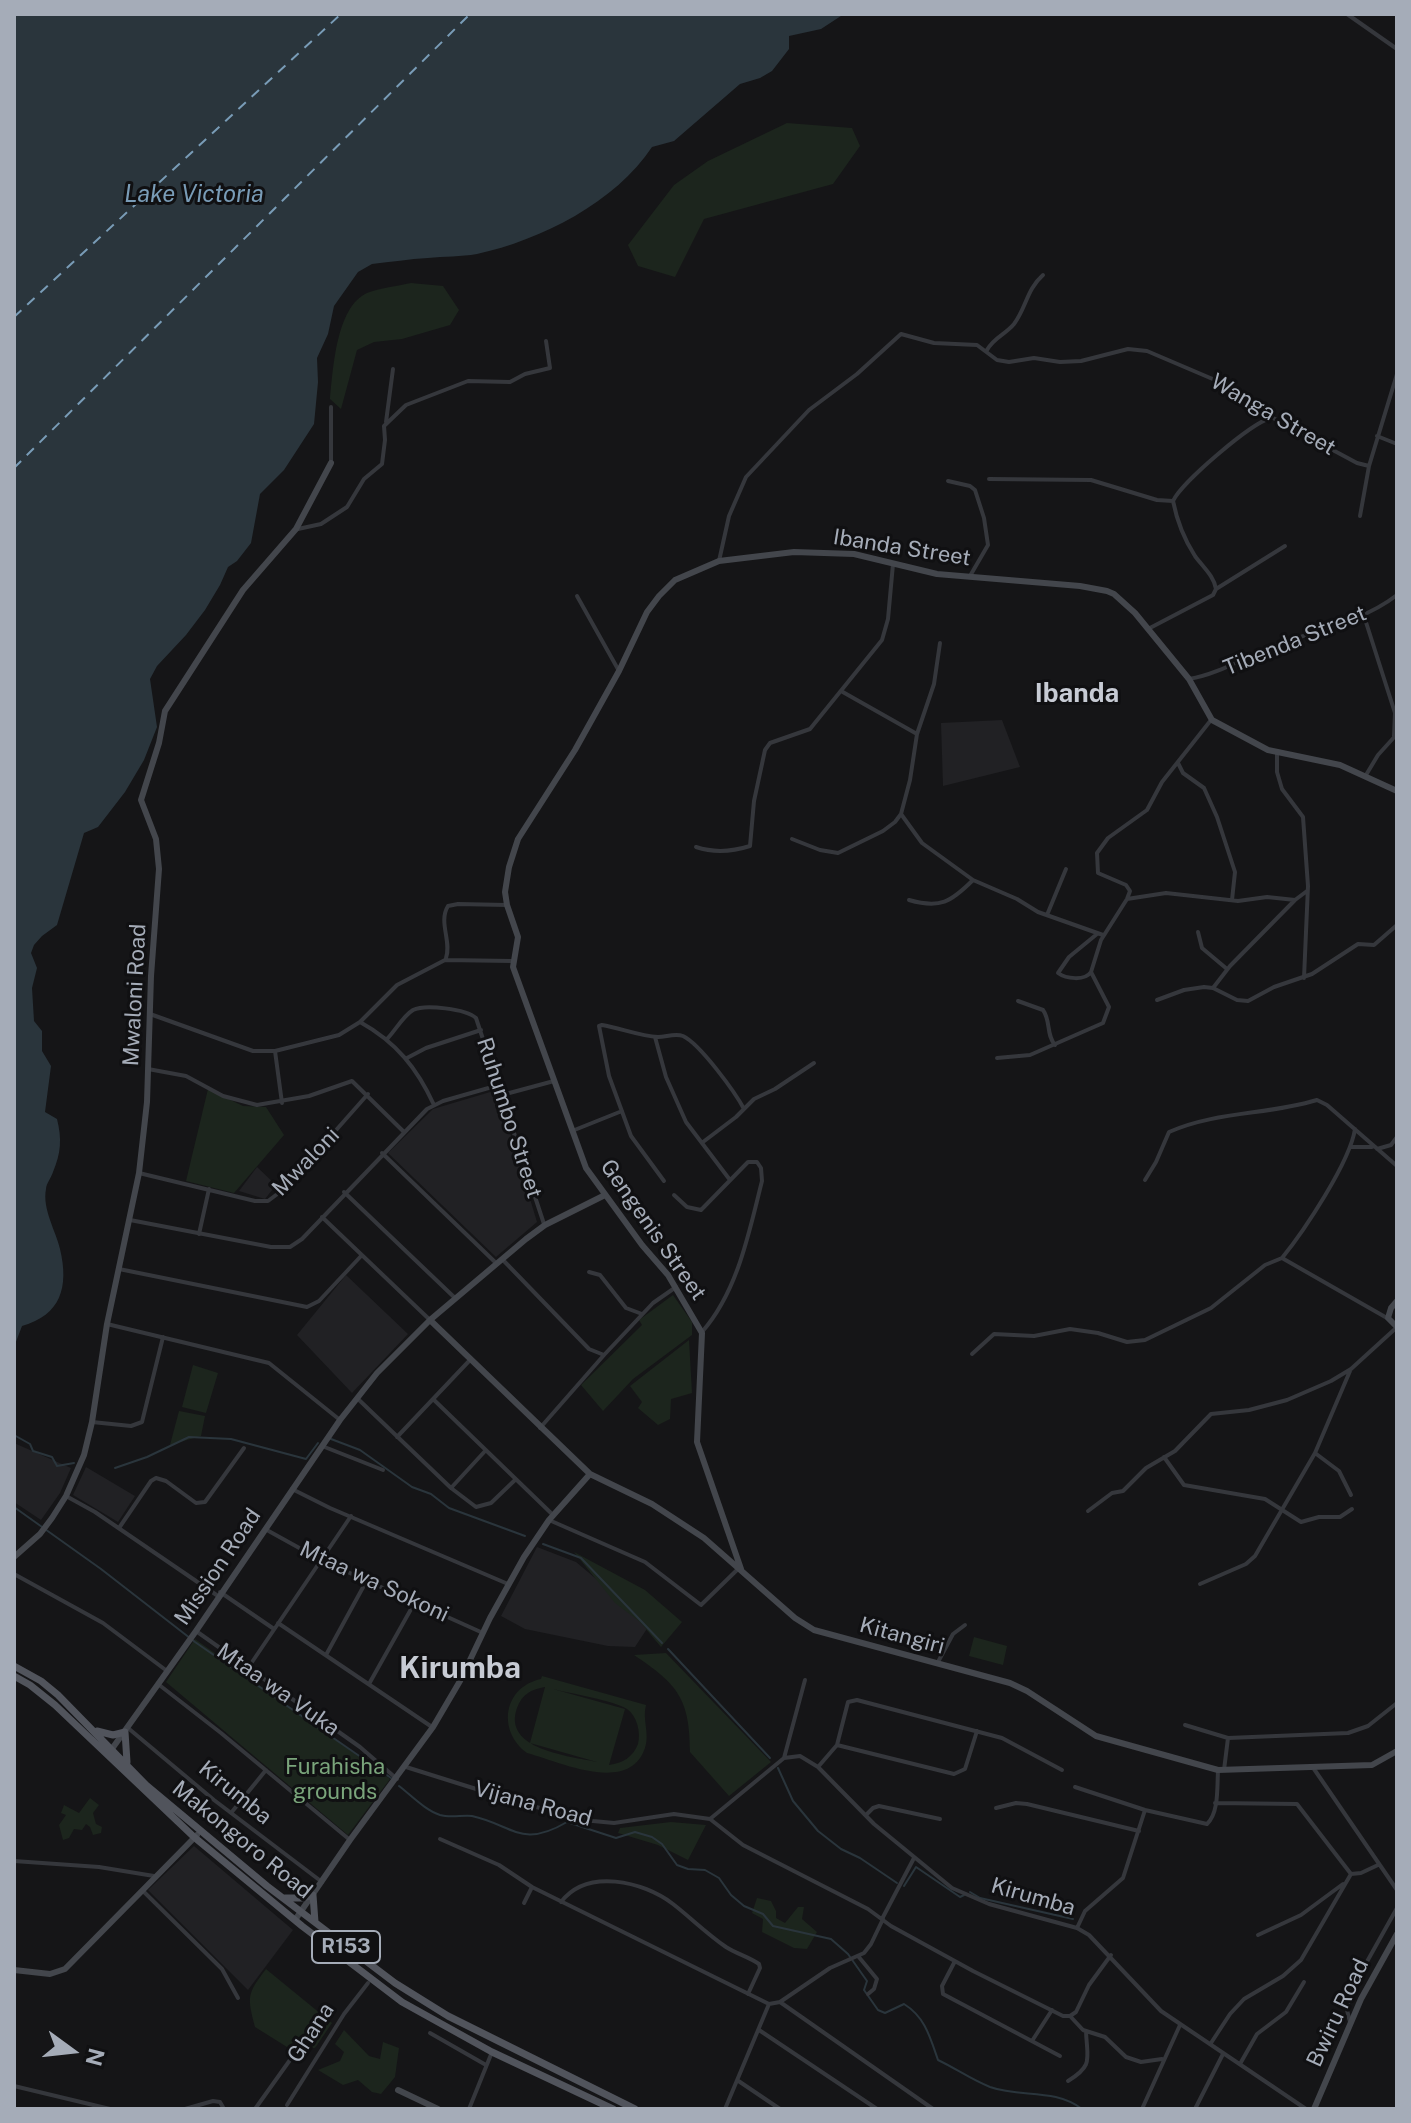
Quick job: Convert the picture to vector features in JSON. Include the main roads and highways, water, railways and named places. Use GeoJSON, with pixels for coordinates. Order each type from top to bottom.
{"type":"FeatureCollection","features":[{"type":"Feature","properties":{"kind":"main road","name":"Makongoro Road"},"geometry":{"type":"LineString","coordinates":[[14,1666],[41,1681],[95,1731],[109,1752],[194,1837],[402,2002],[492,2052],[613,2109]]}},
{"type":"Feature","properties":{"kind":"main road","name":"Makongoro Road"},"geometry":{"type":"LineString","coordinates":[[14,1676],[55,1705],[283,1898],[395,1983],[448,2016],[635,2109]]}},
{"type":"Feature","properties":{"kind":"main road"},"geometry":{"type":"LineString","coordinates":[[95,1731],[113,1735],[126,1730],[125,1758],[130,1768]]}},
{"type":"Feature","properties":{"kind":"main road"},"geometry":{"type":"LineString","coordinates":[[283,1898],[313,1895],[315,1923]]}},
{"type":"Feature","properties":{"kind":"water","name":"Lake Victoria"},"geometry":{"type":"Polygon","coordinates":[[[14,14],[844,14],[821,29],[789,36],[789,49],[772,71],[740,84],[674,141],[652,147],[618,185],[575,216],[526,239],[477,254],[372,264],[358,272],[334,306],[328,334],[317,358],[314,424],[284,470],[260,494],[251,543],[228,567],[205,610],[157,666],[150,679],[157,727],[144,760],[125,792],[98,827],[84,833],[57,925],[42,936],[31,953],[37,968],[32,988],[34,1021],[42,1031],[42,1051],[51,1066],[45,1112],[57,1119],[60,1133],[58,1159],[45,1197],[60,1249],[63,1276],[54,1307],[46,1315],[22,1326],[14,1347],[14,14]]]}},
{"type":"Feature","properties":{"kind":"waterway"},"geometry":{"type":"LineString","coordinates":[[14,1435],[30,1444],[33,1451],[52,1457],[57,1466],[74,1463]]}},
{"type":"Feature","properties":{"kind":"waterway"},"geometry":{"type":"LineString","coordinates":[[115,1468],[189,1437],[231,1439],[306,1459],[318,1443]]}},
{"type":"Feature","properties":{"kind":"waterway"},"geometry":{"type":"LineString","coordinates":[[331,1439],[360,1450],[412,1487],[431,1494],[449,1508],[525,1536]]}},
{"type":"Feature","properties":{"kind":"waterway"},"geometry":{"type":"LineString","coordinates":[[14,1507],[195,1642],[391,1778]]}},
{"type":"Feature","properties":{"kind":"waterway"},"geometry":{"type":"LineString","coordinates":[[543,1544],[581,1558],[662,1643]]}},
{"type":"Feature","properties":{"kind":"waterway"},"geometry":{"type":"LineString","coordinates":[[668,1649],[770,1758]]}},
{"type":"Feature","properties":{"kind":"waterway"},"geometry":{"type":"LineString","coordinates":[[778,1768],[793,1801],[818,1831],[897,1883]]}},
{"type":"Feature","properties":{"kind":"waterway"},"geometry":{"type":"LineString","coordinates":[[399,1786],[434,1813],[472,1816],[518,1832],[539,1834],[567,1822],[616,1838],[635,1832],[652,1837],[662,1844],[677,1865],[705,1870],[719,1878],[731,1895],[744,1906],[763,1914],[773,1926],[831,1939],[848,1954],[867,1981],[864,1990],[878,2010],[885,2013],[904,2004],[917,2015],[926,2028],[938,2060],[990,2087],[1060,2098],[1082,2109]]}},
{"type":"Feature","properties":{"kind":"waterway"},"geometry":{"type":"LineString","coordinates":[[904,1886],[916,1867],[960,1897],[964,1895]]}},
{"type":"Feature","properties":{"kind":"waterway"},"geometry":{"type":"LineString","coordinates":[[970,1892],[980,1898],[1073,1919]]}},
{"type":"Feature","properties":{"kind":"district","name":"Ibanda"},"geometry":{"type":"Point","coordinates":[1077,694]}},
{"type":"Feature","properties":{"kind":"district","name":"Kirumba"},"geometry":{"type":"Point","coordinates":[460,1669]}},
{"type":"Feature","properties":{"kind":"park label","name":"Furahisha grounds"},"geometry":{"type":"Point","coordinates":[335,1780]}}]}
